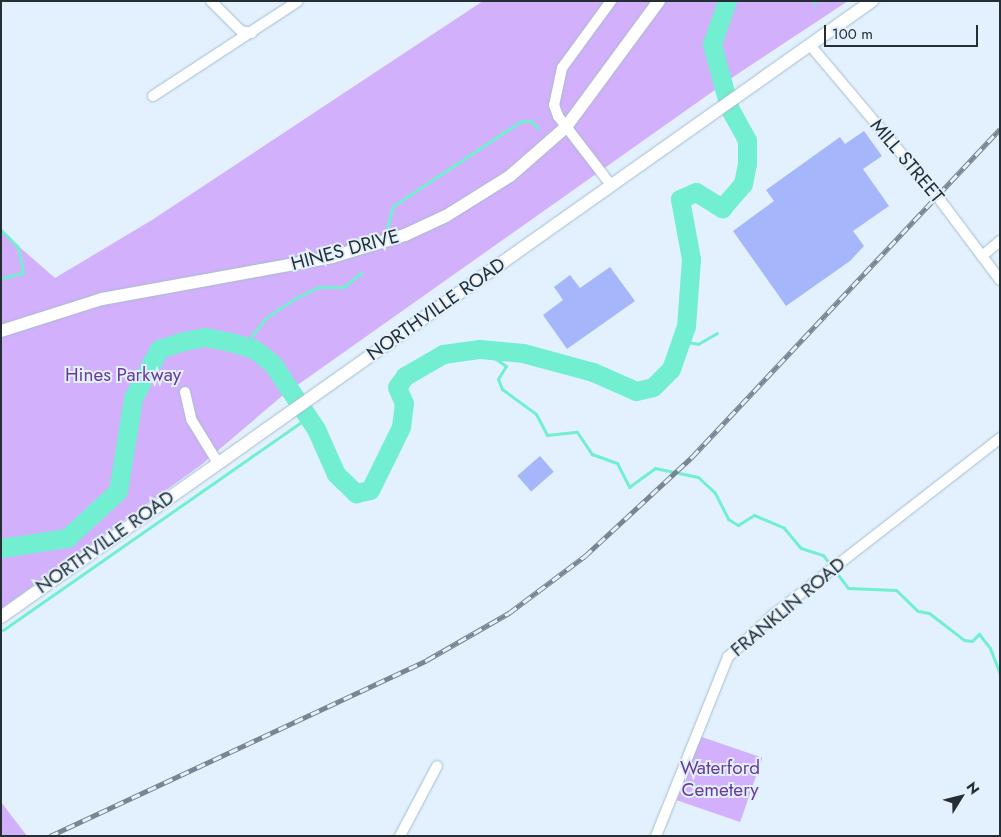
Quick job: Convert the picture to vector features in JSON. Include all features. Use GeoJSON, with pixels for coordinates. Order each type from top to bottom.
{"type":"FeatureCollection","features":[{"type":"Feature","properties":{"kind":"street"},"geometry":{"type":"LineString","coordinates":[[211,1],[241,31],[252,33]]}},
{"type":"Feature","properties":{"kind":"street"},"geometry":{"type":"LineString","coordinates":[[153,96],[252,33],[298,1]]}},
{"type":"Feature","properties":{"kind":"street"},"geometry":{"type":"LineString","coordinates":[[611,1],[558,77],[554,105],[566,127],[611,185]]}},
{"type":"Feature","properties":{"kind":"street","name":"HINES DRIVE"},"geometry":{"type":"LineString","coordinates":[[1,331],[80,304],[332,258],[405,235],[490,190],[566,127],[660,1]]}},
{"type":"Feature","properties":{"kind":"street","name":"NORTHVILLE ROAD"},"geometry":{"type":"LineString","coordinates":[[1,617],[872,1]]}},
{"type":"Feature","properties":{"kind":"street","name":"MILL STREET"},"geometry":{"type":"LineString","coordinates":[[810,45],[1000,280]]}},
{"type":"Feature","properties":{"kind":"street"},"geometry":{"type":"LineString","coordinates":[[982,256],[1000,241]]}},
{"type":"Feature","properties":{"kind":"street"},"geometry":{"type":"LineString","coordinates":[[185,392],[191,420],[218,462]]}},
{"type":"Feature","properties":{"kind":"street","name":"FRANKLIN ROAD"},"geometry":{"type":"LineString","coordinates":[[656,836],[723,664],[828,571],[1000,438]]}},
{"type":"Feature","properties":{"kind":"street"},"geometry":{"type":"LineString","coordinates":[[400,836],[437,766]]}},
{"type":"Feature","properties":{"kind":"green space","name":"Hines Parkway"},"geometry":{"type":"Polygon","coordinates":[[[483,1],[848,1],[736,75],[282,396],[201,465],[1,609],[1,231],[55,278],[152,220],[483,1]]]}},
{"type":"Feature","properties":{"kind":"green space","name":"Waterford Cemetery"},"geometry":{"type":"Polygon","coordinates":[[[699,736],[762,758],[740,822],[677,800],[699,736]]]}},
{"type":"Feature","properties":{"kind":"green space"},"geometry":{"type":"Polygon","coordinates":[[[1,802],[27,836],[1,836],[1,802]]]}},
{"type":"Feature","properties":{"kind":"building"},"geometry":{"type":"Polygon","coordinates":[[[864,131],[882,156],[863,169],[889,206],[853,231],[864,246],[850,261],[786,306],[733,231],[774,201],[766,190],[840,137],[845,144],[864,131]]]}},
{"type":"Feature","properties":{"kind":"building"},"geometry":{"type":"Polygon","coordinates":[[[610,267],[635,301],[567,349],[543,315],[563,300],[554,287],[570,275],[580,288],[610,267]]]}},
{"type":"Feature","properties":{"kind":"building"},"geometry":{"type":"Polygon","coordinates":[[[540,456],[554,472],[531,492],[517,476],[540,456]]]}},
{"type":"Feature","properties":{"kind":"waterway"},"geometry":{"type":"LineString","coordinates":[[1,548],[67,538],[118,491],[133,398],[159,349],[184,341],[205,337],[231,342],[254,349],[272,363],[316,429],[336,474],[356,493],[370,490],[401,427],[404,403],[397,387],[405,376],[443,354],[480,349],[523,353],[593,372],[636,391],[653,387],[671,369],[686,326],[691,259],[680,199],[696,192],[722,208],[743,184],[747,164],[747,140],[729,107],[712,44],[727,1]]}},
{"type":"Feature","properties":{"kind":"waterway"},"geometry":{"type":"LineString","coordinates":[[387,227],[393,206],[521,121],[531,121],[538,128]]}},
{"type":"Feature","properties":{"kind":"waterway"},"geometry":{"type":"LineString","coordinates":[[1,230],[18,247],[23,273],[1,278]]}},
{"type":"Feature","properties":{"kind":"waterway"},"geometry":{"type":"LineString","coordinates":[[244,346],[266,318],[296,298],[319,287],[344,287],[362,272]]}},
{"type":"Feature","properties":{"kind":"waterway"},"geometry":{"type":"LineString","coordinates":[[680,341],[698,344],[717,333]]}},
{"type":"Feature","properties":{"kind":"waterway"},"geometry":{"type":"LineString","coordinates":[[483,350],[506,366],[498,379],[502,389],[536,414],[547,435],[577,432],[592,454],[617,463],[629,487],[655,468],[698,477],[715,493],[728,519],[738,525],[754,515],[784,528],[801,548],[823,555],[848,588],[896,590],[918,611],[929,613],[964,640],[972,641],[979,634],[990,648],[1000,674]]}},
{"type":"Feature","properties":{"kind":"waterway"},"geometry":{"type":"LineString","coordinates":[[3,630],[308,417]]}},
{"type":"Feature","properties":{"kind":"railway"},"geometry":{"type":"LineString","coordinates":[[50,836],[427,660],[509,613],[585,556],[692,457],[1000,129]]}}]}
